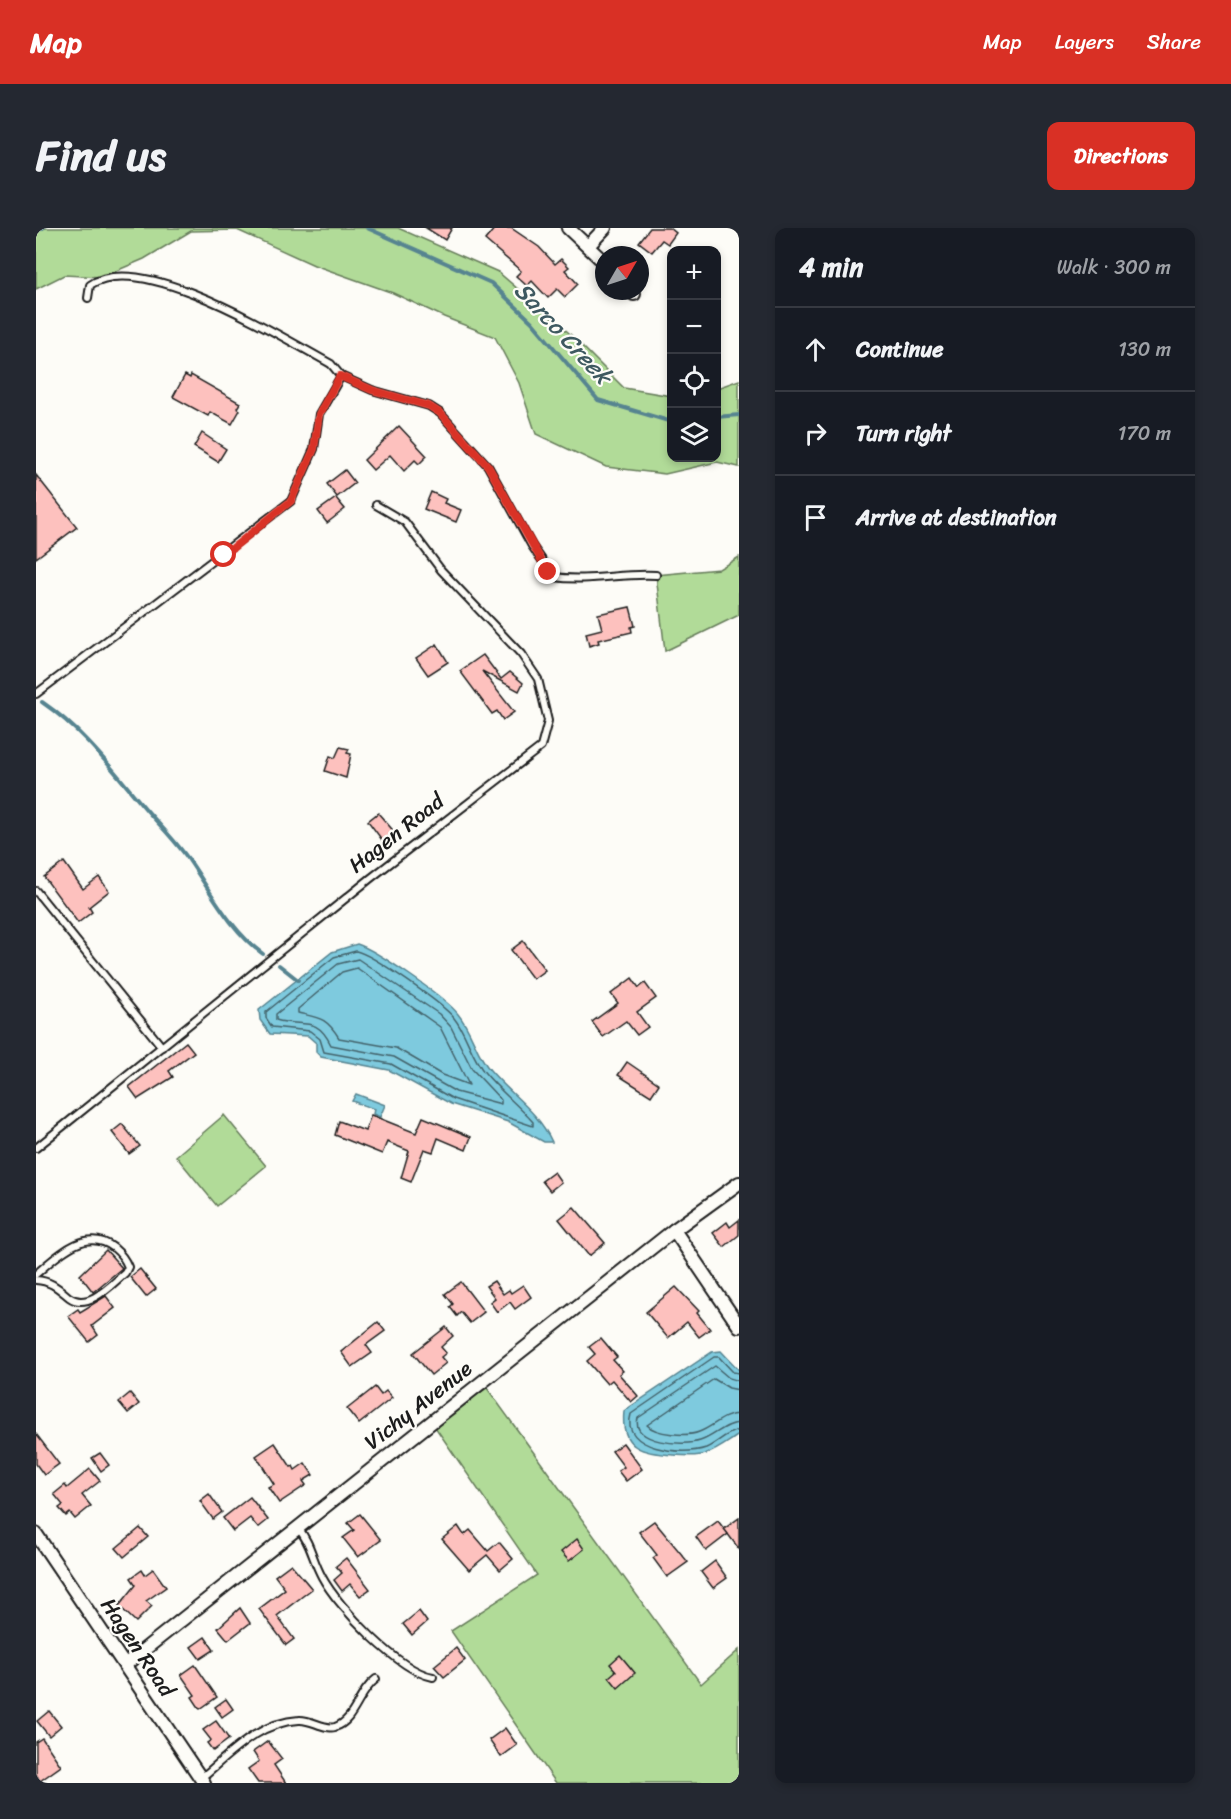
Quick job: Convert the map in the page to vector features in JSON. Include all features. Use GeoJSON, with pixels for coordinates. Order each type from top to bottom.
{"type":"FeatureCollection","features":[{"type":"Feature","properties":{"kind":"street"},"geometry":{"type":"LineString","coordinates":[[568,228],[595,253]]}},
{"type":"Feature","properties":{"kind":"street"},"geometry":{"type":"LineString","coordinates":[[588,246],[605,228]]}},
{"type":"Feature","properties":{"kind":"street","name":"Vichy Avenue"},"geometry":{"type":"LineString","coordinates":[[126,1664],[674,1230],[739,1183]]}},
{"type":"Feature","properties":{"kind":"street"},"geometry":{"type":"LineString","coordinates":[[674,1230],[739,1326]]}},
{"type":"Feature","properties":{"kind":"street","name":"Hagen Road"},"geometry":{"type":"LineString","coordinates":[[36,1534],[203,1780]]}},
{"type":"Feature","properties":{"kind":"lane"},"geometry":{"type":"LineString","coordinates":[[88,298],[90,285],[102,277],[162,281],[196,294],[331,364],[340,376],[372,390],[429,406],[440,413],[488,466],[532,546],[548,572],[554,577],[581,581],[624,574],[656,575]]}},
{"type":"Feature","properties":{"kind":"lane"},"geometry":{"type":"LineString","coordinates":[[36,694],[291,501],[314,449],[319,414],[340,376]]}},
{"type":"Feature","properties":{"kind":"lane","name":"Hagen Road"},"geometry":{"type":"LineString","coordinates":[[36,1148],[371,878],[541,747],[548,720],[547,706],[538,679],[521,654],[441,570],[405,522],[376,505]]}},
{"type":"Feature","properties":{"kind":"lane"},"geometry":{"type":"LineString","coordinates":[[36,891],[162,1047]]}},
{"type":"Feature","properties":{"kind":"lane"},"geometry":{"type":"LineString","coordinates":[[36,1274],[74,1245],[85,1240],[100,1241],[109,1245],[123,1257],[128,1267],[125,1273],[92,1299],[82,1301],[76,1301],[52,1283],[36,1280]]}},
{"type":"Feature","properties":{"kind":"lane"},"geometry":{"type":"LineString","coordinates":[[297,1527],[310,1543],[325,1583],[363,1628],[402,1664],[423,1675],[433,1677]]}},
{"type":"Feature","properties":{"kind":"lane"},"geometry":{"type":"LineString","coordinates":[[203,1780],[240,1745],[268,1728],[300,1720],[330,1727],[339,1725],[355,1709],[363,1689],[376,1679]]}},
{"type":"Feature","properties":{"kind":"green space"},"geometry":{"type":"Polygon","coordinates":[[[36,228],[398,228],[498,272],[568,332],[624,388],[667,395],[667,462],[717,462],[665,474],[606,467],[536,434],[519,383],[495,337],[444,317],[393,293],[314,265],[237,230],[191,231],[144,259],[102,277],[64,275],[36,289],[36,228]]]}},
{"type":"Feature","properties":{"kind":"green space"},"geometry":{"type":"Polygon","coordinates":[[[739,380],[739,467],[717,462],[721,462],[721,387],[739,380]]]}},
{"type":"Feature","properties":{"kind":"green space"},"geometry":{"type":"Polygon","coordinates":[[[739,557],[739,615],[665,651],[656,575],[719,569],[739,557]]]}},
{"type":"Feature","properties":{"kind":"green space"},"geometry":{"type":"Polygon","coordinates":[[[224,1115],[266,1166],[217,1206],[176,1156],[224,1115]]]}},
{"type":"Feature","properties":{"kind":"green space"},"geometry":{"type":"Polygon","coordinates":[[[487,1388],[701,1684],[739,1650],[739,1783],[556,1783],[451,1631],[537,1575],[433,1424],[487,1388]]]}},
{"type":"Feature","properties":{"kind":"water"},"geometry":{"type":"Polygon","coordinates":[[[357,944],[426,986],[458,1014],[485,1064],[532,1112],[552,1142],[544,1142],[508,1122],[451,1104],[389,1070],[321,1057],[316,1052],[316,1043],[308,1036],[270,1034],[260,1020],[259,1010],[332,952],[357,944]]]}},
{"type":"Feature","properties":{"kind":"water"},"geometry":{"type":"Polygon","coordinates":[[[356,1094],[385,1105],[380,1117],[373,1114],[374,1109],[352,1101],[356,1094]]]}},
{"type":"Feature","properties":{"kind":"water"},"geometry":{"type":"Polygon","coordinates":[[[721,1351],[739,1370],[739,1435],[719,1448],[694,1456],[652,1453],[630,1441],[624,1424],[624,1411],[712,1352],[721,1351]]]}},
{"type":"Feature","properties":{"kind":"building"},"geometry":{"type":"Polygon","coordinates":[[[426,228],[452,228],[445,240],[426,228]]]}},
{"type":"Feature","properties":{"kind":"building"},"geometry":{"type":"Polygon","coordinates":[[[495,228],[511,228],[539,247],[555,264],[561,259],[569,267],[565,270],[578,284],[565,297],[557,289],[548,298],[532,281],[527,286],[516,276],[521,271],[485,240],[495,228]]]}},
{"type":"Feature","properties":{"kind":"building"},"geometry":{"type":"Polygon","coordinates":[[[650,228],[670,228],[676,233],[668,244],[662,240],[652,252],[649,246],[639,242],[650,228]]]}},
{"type":"Feature","properties":{"kind":"building"},"geometry":{"type":"Polygon","coordinates":[[[185,375],[190,378],[191,375],[240,403],[237,408],[240,410],[232,424],[210,412],[208,416],[173,397],[185,375]]]}},
{"type":"Feature","properties":{"kind":"building"},"geometry":{"type":"Polygon","coordinates":[[[399,426],[427,456],[419,464],[415,460],[404,471],[390,455],[373,470],[364,460],[399,426]]]}},
{"type":"Feature","properties":{"kind":"building"},"geometry":{"type":"Polygon","coordinates":[[[202,433],[226,449],[218,462],[194,447],[202,433]]]}},
{"type":"Feature","properties":{"kind":"building"},"geometry":{"type":"Polygon","coordinates":[[[345,470],[355,483],[337,497],[327,484],[345,470]]]}},
{"type":"Feature","properties":{"kind":"building"},"geometry":{"type":"Polygon","coordinates":[[[36,475],[77,527],[36,558],[36,475]]]}},
{"type":"Feature","properties":{"kind":"building"},"geometry":{"type":"Polygon","coordinates":[[[431,492],[446,499],[444,503],[461,510],[456,522],[424,509],[431,492]]]}},
{"type":"Feature","properties":{"kind":"building"},"geometry":{"type":"Polygon","coordinates":[[[336,498],[345,509],[327,523],[318,511],[336,498]]]}},
{"type":"Feature","properties":{"kind":"building"},"geometry":{"type":"Polygon","coordinates":[[[630,607],[635,626],[631,627],[632,632],[598,640],[599,643],[589,646],[586,633],[602,629],[598,614],[630,607]]]}},
{"type":"Feature","properties":{"kind":"building"},"geometry":{"type":"Polygon","coordinates":[[[437,644],[448,662],[428,675],[416,658],[437,644]]]}},
{"type":"Feature","properties":{"kind":"building"},"geometry":{"type":"Polygon","coordinates":[[[483,655],[501,679],[510,672],[523,683],[519,691],[482,671],[514,712],[503,720],[497,711],[492,714],[460,671],[483,655]]]}},
{"type":"Feature","properties":{"kind":"building"},"geometry":{"type":"Polygon","coordinates":[[[340,747],[349,749],[347,753],[351,754],[346,778],[325,771],[330,756],[335,758],[340,747]]]}},
{"type":"Feature","properties":{"kind":"building"},"geometry":{"type":"Polygon","coordinates":[[[378,813],[397,835],[385,844],[368,821],[378,813]]]}},
{"type":"Feature","properties":{"kind":"building"},"geometry":{"type":"Polygon","coordinates":[[[64,862],[83,889],[99,877],[109,891],[89,907],[92,912],[78,923],[44,877],[64,862]]]}},
{"type":"Feature","properties":{"kind":"building"},"geometry":{"type":"Polygon","coordinates":[[[523,941],[545,970],[533,979],[511,950],[523,941]]]}},
{"type":"Feature","properties":{"kind":"building"},"geometry":{"type":"Polygon","coordinates":[[[632,978],[639,988],[645,983],[656,998],[637,1012],[648,1027],[637,1035],[626,1021],[603,1037],[592,1022],[618,1003],[611,994],[632,978]]]}},
{"type":"Feature","properties":{"kind":"building"},"geometry":{"type":"Polygon","coordinates":[[[186,1042],[194,1052],[169,1071],[173,1077],[138,1099],[129,1087],[186,1042]]]}},
{"type":"Feature","properties":{"kind":"building"},"geometry":{"type":"Polygon","coordinates":[[[627,1062],[659,1084],[651,1096],[618,1075],[627,1062]]]}},
{"type":"Feature","properties":{"kind":"building"},"geometry":{"type":"Polygon","coordinates":[[[371,1115],[416,1133],[423,1117],[471,1137],[466,1150],[438,1138],[433,1152],[424,1149],[411,1182],[401,1178],[409,1151],[387,1142],[382,1154],[335,1135],[339,1121],[365,1131],[371,1115]]]}},
{"type":"Feature","properties":{"kind":"building"},"geometry":{"type":"Polygon","coordinates":[[[122,1124],[140,1146],[129,1154],[112,1132],[122,1124]]]}},
{"type":"Feature","properties":{"kind":"building"},"geometry":{"type":"Polygon","coordinates":[[[554,1172],[561,1182],[550,1191],[542,1181],[554,1172]]]}},
{"type":"Feature","properties":{"kind":"building"},"geometry":{"type":"Polygon","coordinates":[[[574,1207],[605,1243],[589,1256],[559,1219],[574,1207]]]}},
{"type":"Feature","properties":{"kind":"building"},"geometry":{"type":"Polygon","coordinates":[[[739,1220],[739,1235],[724,1247],[713,1233],[727,1222],[730,1227],[739,1220]]]}},
{"type":"Feature","properties":{"kind":"building"},"geometry":{"type":"Polygon","coordinates":[[[106,1250],[122,1268],[93,1292],[80,1275],[106,1250]]]}},
{"type":"Feature","properties":{"kind":"building"},"geometry":{"type":"Polygon","coordinates":[[[140,1269],[156,1289],[146,1297],[130,1277],[140,1269]]]}},
{"type":"Feature","properties":{"kind":"building"},"geometry":{"type":"Polygon","coordinates":[[[494,1281],[503,1294],[509,1290],[511,1293],[523,1285],[531,1297],[515,1309],[510,1302],[497,1312],[490,1302],[495,1298],[486,1286],[494,1281]]]}},
{"type":"Feature","properties":{"kind":"building"},"geometry":{"type":"Polygon","coordinates":[[[461,1282],[484,1312],[470,1323],[461,1312],[457,1316],[450,1307],[453,1304],[445,1294],[461,1282]]]}},
{"type":"Feature","properties":{"kind":"building"},"geometry":{"type":"Polygon","coordinates":[[[676,1287],[699,1311],[697,1313],[710,1329],[699,1337],[687,1322],[668,1338],[646,1312],[676,1287]]]}},
{"type":"Feature","properties":{"kind":"building"},"geometry":{"type":"Polygon","coordinates":[[[106,1296],[115,1308],[92,1326],[98,1335],[89,1342],[68,1316],[78,1309],[80,1312],[106,1296]]]}},
{"type":"Feature","properties":{"kind":"building"},"geometry":{"type":"Polygon","coordinates":[[[378,1322],[385,1331],[366,1345],[372,1353],[352,1367],[341,1352],[378,1322]]]}},
{"type":"Feature","properties":{"kind":"building"},"geometry":{"type":"Polygon","coordinates":[[[446,1327],[453,1336],[441,1347],[446,1353],[441,1357],[446,1363],[431,1375],[413,1353],[446,1327]]]}},
{"type":"Feature","properties":{"kind":"building"},"geometry":{"type":"Polygon","coordinates":[[[601,1338],[617,1357],[613,1360],[623,1371],[619,1374],[638,1396],[631,1402],[612,1380],[607,1384],[587,1361],[595,1354],[589,1347],[601,1338]]]}},
{"type":"Feature","properties":{"kind":"building"},"geometry":{"type":"Polygon","coordinates":[[[375,1387],[381,1395],[386,1391],[392,1398],[359,1424],[347,1409],[375,1387]]]}},
{"type":"Feature","properties":{"kind":"building"},"geometry":{"type":"Polygon","coordinates":[[[130,1393],[139,1404],[128,1413],[119,1402],[130,1393]]]}},
{"type":"Feature","properties":{"kind":"building"},"geometry":{"type":"Polygon","coordinates":[[[36,1434],[59,1464],[44,1475],[36,1464],[36,1434]]]}},
{"type":"Feature","properties":{"kind":"building"},"geometry":{"type":"Polygon","coordinates":[[[275,1443],[291,1467],[293,1466],[295,1470],[305,1463],[313,1475],[303,1481],[306,1485],[279,1503],[268,1487],[274,1484],[256,1456],[275,1443]]]}},
{"type":"Feature","properties":{"kind":"building"},"geometry":{"type":"Polygon","coordinates":[[[623,1443],[642,1469],[626,1481],[618,1471],[624,1467],[612,1451],[623,1443]]]}},
{"type":"Feature","properties":{"kind":"building"},"geometry":{"type":"Polygon","coordinates":[[[100,1453],[109,1465],[101,1471],[92,1458],[100,1453]]]}},
{"type":"Feature","properties":{"kind":"building"},"geometry":{"type":"Polygon","coordinates":[[[90,1469],[100,1481],[82,1495],[91,1506],[75,1519],[70,1513],[66,1516],[59,1508],[63,1505],[54,1494],[65,1485],[67,1488],[90,1469]]]}},
{"type":"Feature","properties":{"kind":"building"},"geometry":{"type":"Polygon","coordinates":[[[209,1494],[222,1512],[213,1519],[200,1501],[209,1494]]]}},
{"type":"Feature","properties":{"kind":"building"},"geometry":{"type":"Polygon","coordinates":[[[250,1497],[268,1520],[258,1528],[250,1518],[233,1531],[223,1518],[250,1497]]]}},
{"type":"Feature","properties":{"kind":"building"},"geometry":{"type":"Polygon","coordinates":[[[360,1514],[381,1540],[358,1557],[343,1538],[354,1530],[348,1523],[360,1514]]]}},
{"type":"Feature","properties":{"kind":"building"},"geometry":{"type":"Polygon","coordinates":[[[739,1518],[739,1549],[724,1529],[739,1518]]]}},
{"type":"Feature","properties":{"kind":"building"},"geometry":{"type":"Polygon","coordinates":[[[654,1521],[688,1562],[667,1577],[653,1558],[657,1555],[639,1532],[654,1521]]]}},
{"type":"Feature","properties":{"kind":"building"},"geometry":{"type":"Polygon","coordinates":[[[718,1521],[728,1534],[706,1551],[696,1537],[718,1521]]]}},
{"type":"Feature","properties":{"kind":"building"},"geometry":{"type":"Polygon","coordinates":[[[458,1526],[464,1535],[470,1530],[488,1551],[499,1542],[513,1559],[500,1570],[487,1555],[469,1570],[442,1539],[458,1526]]]}},
{"type":"Feature","properties":{"kind":"building"},"geometry":{"type":"Polygon","coordinates":[[[140,1528],[148,1537],[124,1557],[116,1548],[140,1528]]]}},
{"type":"Feature","properties":{"kind":"building"},"geometry":{"type":"Polygon","coordinates":[[[577,1539],[584,1549],[569,1561],[561,1552],[577,1539]]]}},
{"type":"Feature","properties":{"kind":"building"},"geometry":{"type":"Polygon","coordinates":[[[346,1558],[370,1589],[360,1596],[350,1584],[342,1591],[334,1580],[342,1573],[336,1566],[346,1558]]]}},
{"type":"Feature","properties":{"kind":"building"},"geometry":{"type":"Polygon","coordinates":[[[715,1561],[727,1578],[713,1588],[701,1572],[715,1561]]]}},
{"type":"Feature","properties":{"kind":"building"},"geometry":{"type":"Polygon","coordinates":[[[291,1564],[312,1589],[277,1616],[294,1639],[286,1645],[259,1609],[285,1589],[275,1576],[291,1564]]]}},
{"type":"Feature","properties":{"kind":"building"},"geometry":{"type":"Polygon","coordinates":[[[153,1569],[166,1587],[146,1601],[152,1606],[136,1622],[119,1606],[136,1585],[131,1578],[142,1570],[145,1575],[153,1569]]]}},
{"type":"Feature","properties":{"kind":"building"},"geometry":{"type":"Polygon","coordinates":[[[240,1608],[250,1623],[228,1640],[218,1628],[240,1608]]]}},
{"type":"Feature","properties":{"kind":"building"},"geometry":{"type":"Polygon","coordinates":[[[419,1611],[427,1622],[412,1635],[403,1624],[419,1611]]]}},
{"type":"Feature","properties":{"kind":"building"},"geometry":{"type":"Polygon","coordinates":[[[205,1637],[214,1650],[200,1659],[191,1647],[205,1637]]]}},
{"type":"Feature","properties":{"kind":"building"},"geometry":{"type":"Polygon","coordinates":[[[456,1648],[465,1660],[444,1677],[434,1666],[456,1648]]]}},
{"type":"Feature","properties":{"kind":"building"},"geometry":{"type":"Polygon","coordinates":[[[620,1655],[635,1673],[618,1688],[609,1677],[616,1671],[610,1664],[620,1655]]]}},
{"type":"Feature","properties":{"kind":"building"},"geometry":{"type":"Polygon","coordinates":[[[195,1665],[217,1697],[200,1709],[192,1697],[195,1695],[181,1675],[195,1665]]]}},
{"type":"Feature","properties":{"kind":"building"},"geometry":{"type":"Polygon","coordinates":[[[226,1699],[233,1709],[222,1717],[215,1707],[226,1699]]]}},
{"type":"Feature","properties":{"kind":"building"},"geometry":{"type":"Polygon","coordinates":[[[49,1711],[61,1726],[49,1736],[37,1721],[49,1711]]]}},
{"type":"Feature","properties":{"kind":"building"},"geometry":{"type":"Polygon","coordinates":[[[216,1721],[229,1739],[213,1751],[207,1743],[211,1740],[203,1730],[216,1721]]]}},
{"type":"Feature","properties":{"kind":"building"},"geometry":{"type":"Polygon","coordinates":[[[505,1728],[517,1745],[501,1757],[489,1740],[505,1728]]]}},
{"type":"Feature","properties":{"kind":"building"},"geometry":{"type":"Polygon","coordinates":[[[42,1738],[61,1766],[40,1781],[36,1774],[36,1742],[42,1738]]]}},
{"type":"Feature","properties":{"kind":"building"},"geometry":{"type":"Polygon","coordinates":[[[268,1741],[282,1759],[274,1765],[286,1783],[258,1783],[248,1769],[259,1761],[253,1752],[268,1741]]]}},
{"type":"Feature","properties":{"kind":"waterway","name":"Sarco Creek"},"geometry":{"type":"LineString","coordinates":[[36,231],[43,228]]}},
{"type":"Feature","properties":{"kind":"waterway","name":"Sarco Creek"},"geometry":{"type":"LineString","coordinates":[[367,228],[491,283],[532,322],[598,400],[667,421]]}},
{"type":"Feature","properties":{"kind":"waterway","name":"Sarco Creek"},"geometry":{"type":"LineString","coordinates":[[721,417],[739,415]]}},
{"type":"Feature","properties":{"kind":"waterway"},"geometry":{"type":"LineString","coordinates":[[42,702],[71,725],[108,764],[184,853],[231,923],[263,954]]}},
{"type":"Feature","properties":{"kind":"waterway"},"geometry":{"type":"LineString","coordinates":[[279,965],[298,980]]}},
{"type":"Feature","properties":{"kind":"route"},"geometry":{"type":"LineString","coordinates":[[224,555],[291,501],[314,449],[319,414],[340,376],[372,390],[408,398],[440,413],[488,466],[548,572]]}}]}
